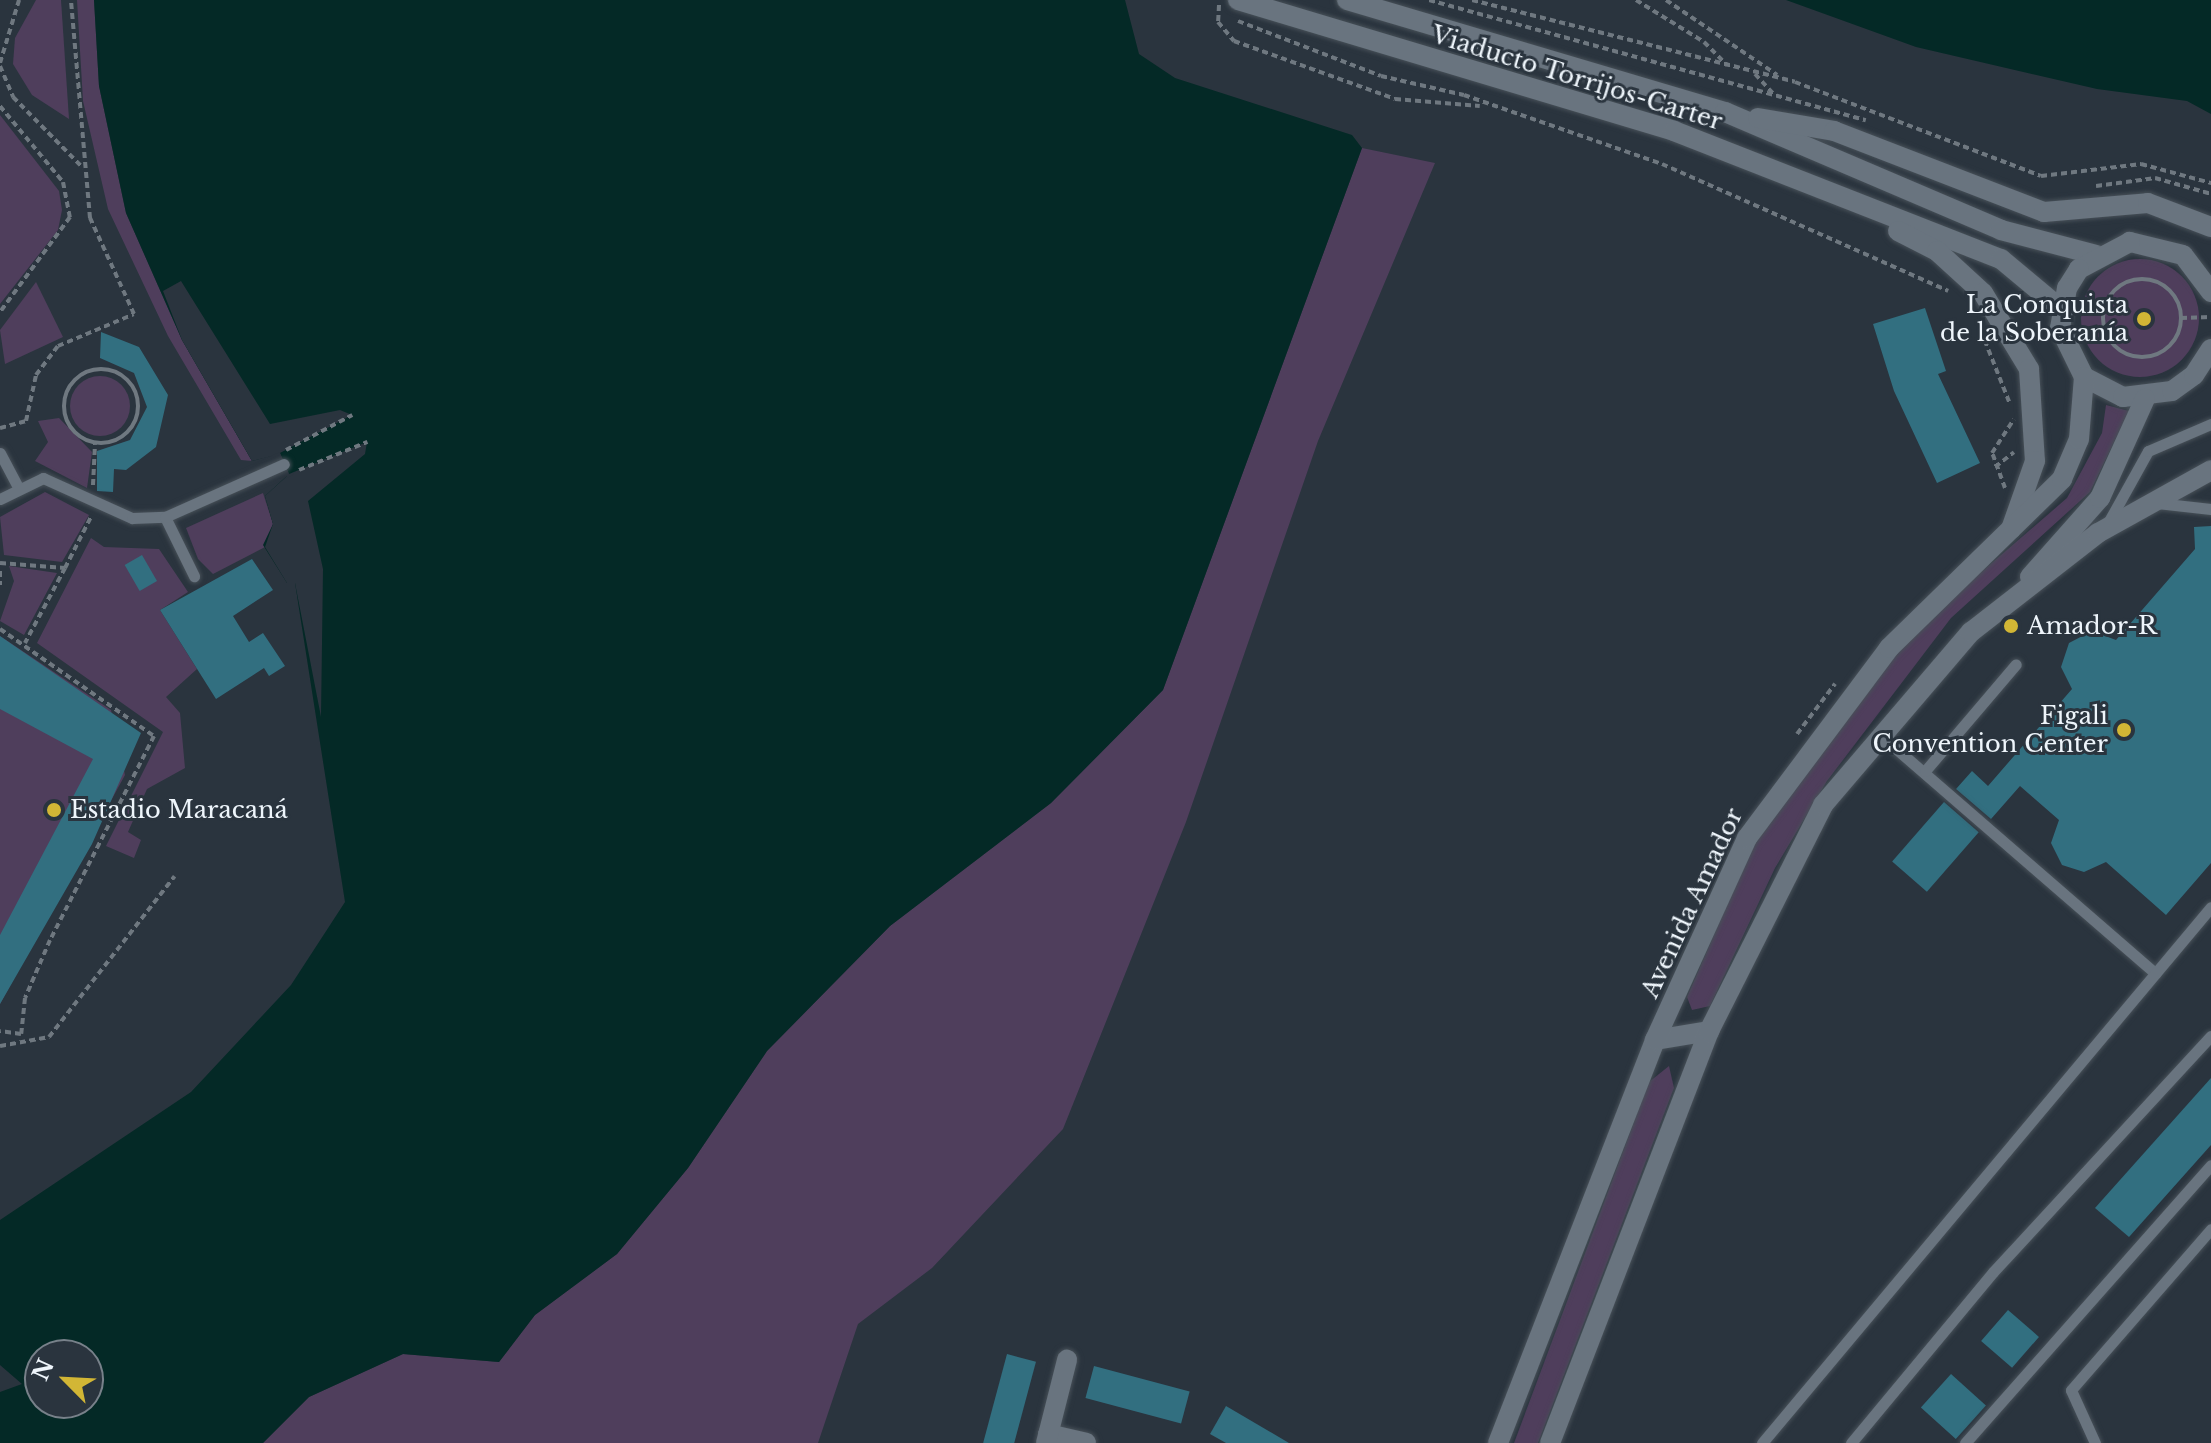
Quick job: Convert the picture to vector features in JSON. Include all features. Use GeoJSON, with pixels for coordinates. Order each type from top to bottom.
{"type":"FeatureCollection","features":[{"type":"Feature","properties":{"kind":"main road","name":"Viaducto Torrijos-Carter"},"geometry":{"type":"LineString","coordinates":[[1238,0],[1485,77],[1674,131],[2001,259],[2061,309]]}},
{"type":"Feature","properties":{"kind":"main road","name":"Viaducto Torrijos-Carter"},"geometry":{"type":"LineString","coordinates":[[1347,0],[1725,112],[2001,230],[2096,255]]}},
{"type":"Feature","properties":{"kind":"main road"},"geometry":{"type":"LineString","coordinates":[[1725,112],[1834,131],[2044,212],[2148,203],[2211,227]]}},
{"type":"Feature","properties":{"kind":"main road"},"geometry":{"type":"LineString","coordinates":[[1806,183],[1937,251],[2010,327],[2029,369],[2035,411],[2035,461],[2019,513],[2003,545]]}},
{"type":"Feature","properties":{"kind":"main road"},"geometry":{"type":"LineString","coordinates":[[2210,286],[2183,255],[2149,242],[2096,255],[2079,269],[2061,309],[2064,346],[2084,377],[2102,390],[2145,399],[2194,375],[2211,351]]}},
{"type":"Feature","properties":{"kind":"main road","name":"Avenida Amador"},"geometry":{"type":"LineString","coordinates":[[1498,1443],[1655,1040],[1747,838],[1784,780],[1889,648],[2003,545],[2073,459],[2084,377]]}},
{"type":"Feature","properties":{"kind":"main road"},"geometry":{"type":"LineString","coordinates":[[2024,588],[2044,554],[2100,498],[2145,399]]}},
{"type":"Feature","properties":{"kind":"main road"},"geometry":{"type":"LineString","coordinates":[[1550,1443],[1709,1031],[1823,805],[1878,732],[1971,632],[2098,533],[2148,502],[2211,470]]}},
{"type":"Feature","properties":{"kind":"main road"},"geometry":{"type":"LineString","coordinates":[[1655,1040],[1709,1031]]}},
{"type":"Feature","properties":{"kind":"main road"},"geometry":{"type":"LineString","coordinates":[[1067,1360],[1047,1438],[1086,1443]]}},
{"type":"Feature","properties":{"kind":"lane"},"geometry":{"type":"LineString","coordinates":[[2098,533],[2148,451],[2211,424]]}},
{"type":"Feature","properties":{"kind":"lane"},"geometry":{"type":"LineString","coordinates":[[0,453],[19,489]]}},
{"type":"Feature","properties":{"kind":"lane"},"geometry":{"type":"LineString","coordinates":[[0,499],[43,478],[132,518],[165,517],[285,464]]}},
{"type":"Feature","properties":{"kind":"lane"},"geometry":{"type":"LineString","coordinates":[[2148,502],[2211,509]]}},
{"type":"Feature","properties":{"kind":"lane"},"geometry":{"type":"LineString","coordinates":[[165,517],[194,576]]}},
{"type":"Feature","properties":{"kind":"lane"},"geometry":{"type":"LineString","coordinates":[[1925,771],[2016,664]]}},
{"type":"Feature","properties":{"kind":"lane"},"geometry":{"type":"LineString","coordinates":[[1878,732],[2155,973]]}},
{"type":"Feature","properties":{"kind":"lane"},"geometry":{"type":"LineString","coordinates":[[1762,1443],[2211,907]]}},
{"type":"Feature","properties":{"kind":"lane"},"geometry":{"type":"LineString","coordinates":[[1851,1443],[1993,1272],[2211,1036]]}},
{"type":"Feature","properties":{"kind":"lane"},"geometry":{"type":"LineString","coordinates":[[1965,1443],[2211,1165]]}},
{"type":"Feature","properties":{"kind":"lane"},"geometry":{"type":"LineString","coordinates":[[2095,1443],[2071,1390],[2211,1229]]}},
{"type":"Feature","properties":{"kind":"path"},"geometry":{"type":"LineString","coordinates":[[19,0],[0,65],[13,97],[85,170]]}},
{"type":"Feature","properties":{"kind":"path"},"geometry":{"type":"LineString","coordinates":[[0,428],[26,421],[36,375],[58,346],[134,314],[100,247],[85,170],[71,0]]}},
{"type":"Feature","properties":{"kind":"path"},"geometry":{"type":"LineString","coordinates":[[1220,0],[1218,22],[1234,41],[1395,99],[1482,106]]}},
{"type":"Feature","properties":{"kind":"path"},"geometry":{"type":"LineString","coordinates":[[1238,0],[1240,24],[1265,36],[1662,164],[1936,282],[1961,301]]}},
{"type":"Feature","properties":{"kind":"path"},"geometry":{"type":"LineString","coordinates":[[1429,0],[1489,19],[1492,6]]}},
{"type":"Feature","properties":{"kind":"path"},"geometry":{"type":"LineString","coordinates":[[1472,0],[1728,67],[1779,77],[2041,176],[2141,164],[2211,183]]}},
{"type":"Feature","properties":{"kind":"path"},"geometry":{"type":"LineString","coordinates":[[1636,0],[1704,42],[1728,67]]}},
{"type":"Feature","properties":{"kind":"path"},"geometry":{"type":"LineString","coordinates":[[1666,0],[1757,55],[1779,77]]}},
{"type":"Feature","properties":{"kind":"path"},"geometry":{"type":"LineString","coordinates":[[1753,72],[1773,93]]}},
{"type":"Feature","properties":{"kind":"path"},"geometry":{"type":"LineString","coordinates":[[0,106],[63,182],[70,217],[0,312]]}},
{"type":"Feature","properties":{"kind":"path"},"geometry":{"type":"LineString","coordinates":[[2142,279],[2172,293],[2181,318],[2166,349],[2142,358],[2117,349],[2103,314],[2120,285],[2142,279]]}},
{"type":"Feature","properties":{"kind":"path"},"geometry":{"type":"LineString","coordinates":[[2181,318],[2211,317]]}},
{"type":"Feature","properties":{"kind":"path"},"geometry":{"type":"LineString","coordinates":[[1977,324],[2014,419],[2015,431]]}},
{"type":"Feature","properties":{"kind":"path"},"geometry":{"type":"LineString","coordinates":[[112,370],[132,385],[135,420],[119,439],[95,444],[74,433],[64,398],[77,377],[112,370]]}},
{"type":"Feature","properties":{"kind":"path"},"geometry":{"type":"LineString","coordinates":[[285,464],[352,415]]}},
{"type":"Feature","properties":{"kind":"path"},"geometry":{"type":"LineString","coordinates":[[2014,419],[1993,445],[1995,467],[2019,513]]}},
{"type":"Feature","properties":{"kind":"path"},"geometry":{"type":"LineString","coordinates":[[285,464],[367,442]]}},
{"type":"Feature","properties":{"kind":"path"},"geometry":{"type":"LineString","coordinates":[[1995,467],[2008,462],[2016,443]]}},
{"type":"Feature","properties":{"kind":"path"},"geometry":{"type":"LineString","coordinates":[[25,643],[95,503],[95,444]]}},
{"type":"Feature","properties":{"kind":"path"},"geometry":{"type":"LineString","coordinates":[[0,563],[65,568]]}},
{"type":"Feature","properties":{"kind":"path"},"geometry":{"type":"LineString","coordinates":[[0,571],[0,585]]}},
{"type":"Feature","properties":{"kind":"path"},"geometry":{"type":"LineString","coordinates":[[0,629],[25,643],[154,736],[50,940],[25,998],[21,1034],[12,1045]]}},
{"type":"Feature","properties":{"kind":"path"},"geometry":{"type":"LineString","coordinates":[[0,1046],[49,1037],[175,876]]}},
{"type":"Feature","properties":{"kind":"path"},"geometry":{"type":"LineString","coordinates":[[0,1031],[21,1034]]}},
{"type":"Feature","properties":{"kind":"shaded area"},"geometry":{"type":"Polygon","coordinates":[[[36,0],[61,0],[69,119],[32,95],[13,64],[15,38],[36,0]]]}},
{"type":"Feature","properties":{"kind":"shaded area"},"geometry":{"type":"Polygon","coordinates":[[[77,0],[94,0],[99,86],[126,213],[182,340],[252,461],[241,460],[168,336],[108,209],[83,101],[77,0]]]}},
{"type":"Feature","properties":{"kind":"shaded area"},"geometry":{"type":"Polygon","coordinates":[[[94,0],[1125,0],[1139,54],[1175,78],[1352,135],[1362,148],[1163,690],[1051,803],[890,926],[767,1051],[688,1168],[617,1254],[535,1315],[499,1362],[403,1354],[309,1397],[263,1443],[0,1443],[0,1392],[22,1384],[0,1365],[0,1220],[191,1092],[291,985],[345,902],[295,583],[287,583],[263,545],[273,524],[265,496],[289,474],[280,453],[252,461],[182,340],[126,213],[99,86],[94,0]]]}},
{"type":"Feature","properties":{"kind":"shaded area"},"geometry":{"type":"Polygon","coordinates":[[[1786,0],[2211,0],[2211,114],[2187,101],[2097,89],[1916,47],[1786,0]]]}},
{"type":"Feature","properties":{"kind":"shaded area"},"geometry":{"type":"Polygon","coordinates":[[[0,115],[59,191],[62,210],[58,230],[0,304],[0,115]]]}},
{"type":"Feature","properties":{"kind":"shaded area"},"geometry":{"type":"Polygon","coordinates":[[[1362,148],[1435,163],[1318,441],[1186,822],[1063,1129],[932,1268],[858,1324],[818,1443],[263,1443],[309,1397],[403,1354],[499,1362],[535,1315],[617,1254],[688,1168],[767,1051],[890,926],[1051,803],[1163,690],[1362,148]]]}},
{"type":"Feature","properties":{"kind":"shaded area"},"geometry":{"type":"Polygon","coordinates":[[[2140,259],[2163,263],[2182,276],[2195,295],[2199,318],[2195,341],[2182,360],[2163,373],[2140,377],[2117,373],[2098,360],[2085,341],[2081,318],[2085,295],[2098,276],[2117,263],[2140,259]]]}},
{"type":"Feature","properties":{"kind":"shaded area"},"geometry":{"type":"Polygon","coordinates":[[[36,282],[63,337],[5,364],[0,330],[36,282]]]}},
{"type":"Feature","properties":{"kind":"shaded area"},"geometry":{"type":"Polygon","coordinates":[[[100,376],[112,378],[121,385],[128,394],[128,418],[121,427],[112,434],[100,436],[88,434],[79,427],[72,418],[70,406],[72,394],[79,385],[88,378],[100,376]]]}},
{"type":"Feature","properties":{"kind":"shaded area"},"geometry":{"type":"Polygon","coordinates":[[[2106,405],[2129,411],[2090,492],[1951,618],[1827,781],[1775,868],[1710,1006],[1692,1010],[1687,997],[1751,850],[1841,716],[1935,612],[2067,498],[2102,433],[2106,405]]]}},
{"type":"Feature","properties":{"kind":"shaded area"},"geometry":{"type":"Polygon","coordinates":[[[59,418],[92,452],[87,488],[35,461],[48,442],[38,421],[59,418]]]}},
{"type":"Feature","properties":{"kind":"shaded area"},"geometry":{"type":"Polygon","coordinates":[[[45,492],[89,515],[62,562],[4,555],[0,517],[45,492]]]}},
{"type":"Feature","properties":{"kind":"shaded area"},"geometry":{"type":"Polygon","coordinates":[[[263,493],[273,524],[265,547],[213,574],[198,559],[186,528],[263,493]]]}},
{"type":"Feature","properties":{"kind":"shaded area"},"geometry":{"type":"Polygon","coordinates":[[[91,538],[104,547],[159,549],[188,592],[160,610],[197,669],[166,697],[180,713],[185,768],[147,789],[128,832],[141,840],[134,858],[106,846],[163,732],[37,643],[91,538]]]}},
{"type":"Feature","properties":{"kind":"shaded area"},"geometry":{"type":"Polygon","coordinates":[[[9,566],[57,573],[24,635],[0,621],[14,581],[9,566]]]}},
{"type":"Feature","properties":{"kind":"shaded area","name":"Estadio Maracaná"},"geometry":{"type":"Polygon","coordinates":[[[0,636],[111,710],[125,775],[0,1004],[0,636]]]}},
{"type":"Feature","properties":{"kind":"shaded area"},"geometry":{"type":"Polygon","coordinates":[[[1669,1066],[1674,1088],[1538,1443],[1514,1443],[1649,1082],[1669,1066]]]}},
{"type":"Feature","properties":{"kind":"pier"},"geometry":{"type":"Polygon","coordinates":[[[181,281],[270,424],[340,410],[352,415],[280,453],[289,474],[367,442],[365,454],[308,501],[323,569],[321,717],[295,583],[287,583],[265,547],[273,524],[265,496],[287,476],[278,479],[284,473],[278,458],[253,465],[272,456],[252,461],[182,340],[163,291],[181,281]]]}},
{"type":"Feature","properties":{"kind":"building"},"geometry":{"type":"Polygon","coordinates":[[[1925,308],[1946,371],[1938,374],[1980,463],[1937,483],[1894,391],[1873,324],[1925,308]]]}},
{"type":"Feature","properties":{"kind":"building"},"geometry":{"type":"Polygon","coordinates":[[[101,332],[139,347],[168,395],[156,447],[126,470],[114,469],[113,492],[97,491],[97,451],[130,440],[147,407],[134,373],[100,358],[101,332]]]}},
{"type":"Feature","properties":{"kind":"building","name":"Figali Convention Center"},"geometry":{"type":"Polygon","coordinates":[[[2211,526],[2211,863],[2166,915],[2106,862],[2084,872],[2062,865],[2051,843],[2059,820],[2020,786],[1991,819],[1956,789],[1972,771],[1988,786],[2072,689],[2061,667],[2069,643],[2092,631],[2116,640],[2195,549],[2194,527],[2211,526]]]}},
{"type":"Feature","properties":{"kind":"building"},"geometry":{"type":"Polygon","coordinates":[[[142,555],[157,581],[140,591],[125,565],[142,555]]]}},
{"type":"Feature","properties":{"kind":"building"},"geometry":{"type":"Polygon","coordinates":[[[252,559],[273,590],[233,616],[249,642],[263,633],[285,666],[269,676],[264,668],[216,699],[160,610],[252,559]]]}},
{"type":"Feature","properties":{"kind":"building","name":"Estadio Maracaná"},"geometry":{"type":"Polygon","coordinates":[[[0,636],[141,733],[92,844],[0,1004],[0,935],[93,759],[0,709],[0,636]]]}},
{"type":"Feature","properties":{"kind":"building"},"geometry":{"type":"Polygon","coordinates":[[[1944,802],[1979,832],[1927,892],[1892,862],[1944,802]]]}},
{"type":"Feature","properties":{"kind":"building"},"geometry":{"type":"Polygon","coordinates":[[[2211,1078],[2211,1145],[2129,1237],[2095,1208],[2211,1078]]]}},
{"type":"Feature","properties":{"kind":"building"},"geometry":{"type":"Polygon","coordinates":[[[2008,1310],[2039,1337],[2012,1368],[1981,1341],[2008,1310]]]}},
{"type":"Feature","properties":{"kind":"building"},"geometry":{"type":"Polygon","coordinates":[[[1007,1354],[1036,1362],[1014,1443],[983,1443],[1007,1354]]]}},
{"type":"Feature","properties":{"kind":"building"},"geometry":{"type":"Polygon","coordinates":[[[1094,1366],[1190,1392],[1181,1423],[1085,1398],[1094,1366]]]}},
{"type":"Feature","properties":{"kind":"building"},"geometry":{"type":"Polygon","coordinates":[[[1951,1374],[1986,1405],[1956,1439],[1921,1407],[1951,1374]]]}},
{"type":"Feature","properties":{"kind":"building"},"geometry":{"type":"Polygon","coordinates":[[[1226,1406],[1289,1443],[1226,1443],[1210,1434],[1226,1406]]]}},
{"type":"Feature","properties":{"kind":"place","name":"La Conquista de la Soberanía"},"geometry":{"type":"Point","coordinates":[2144,319]}},
{"type":"Feature","properties":{"kind":"place","name":"Amador-R"},"geometry":{"type":"Point","coordinates":[2011,626]}},
{"type":"Feature","properties":{"kind":"place","name":"Figali Convention Center"},"geometry":{"type":"Point","coordinates":[2124,730]}},
{"type":"Feature","properties":{"kind":"place","name":"Estadio Maracaná"},"geometry":{"type":"Point","coordinates":[54,810]}}]}
